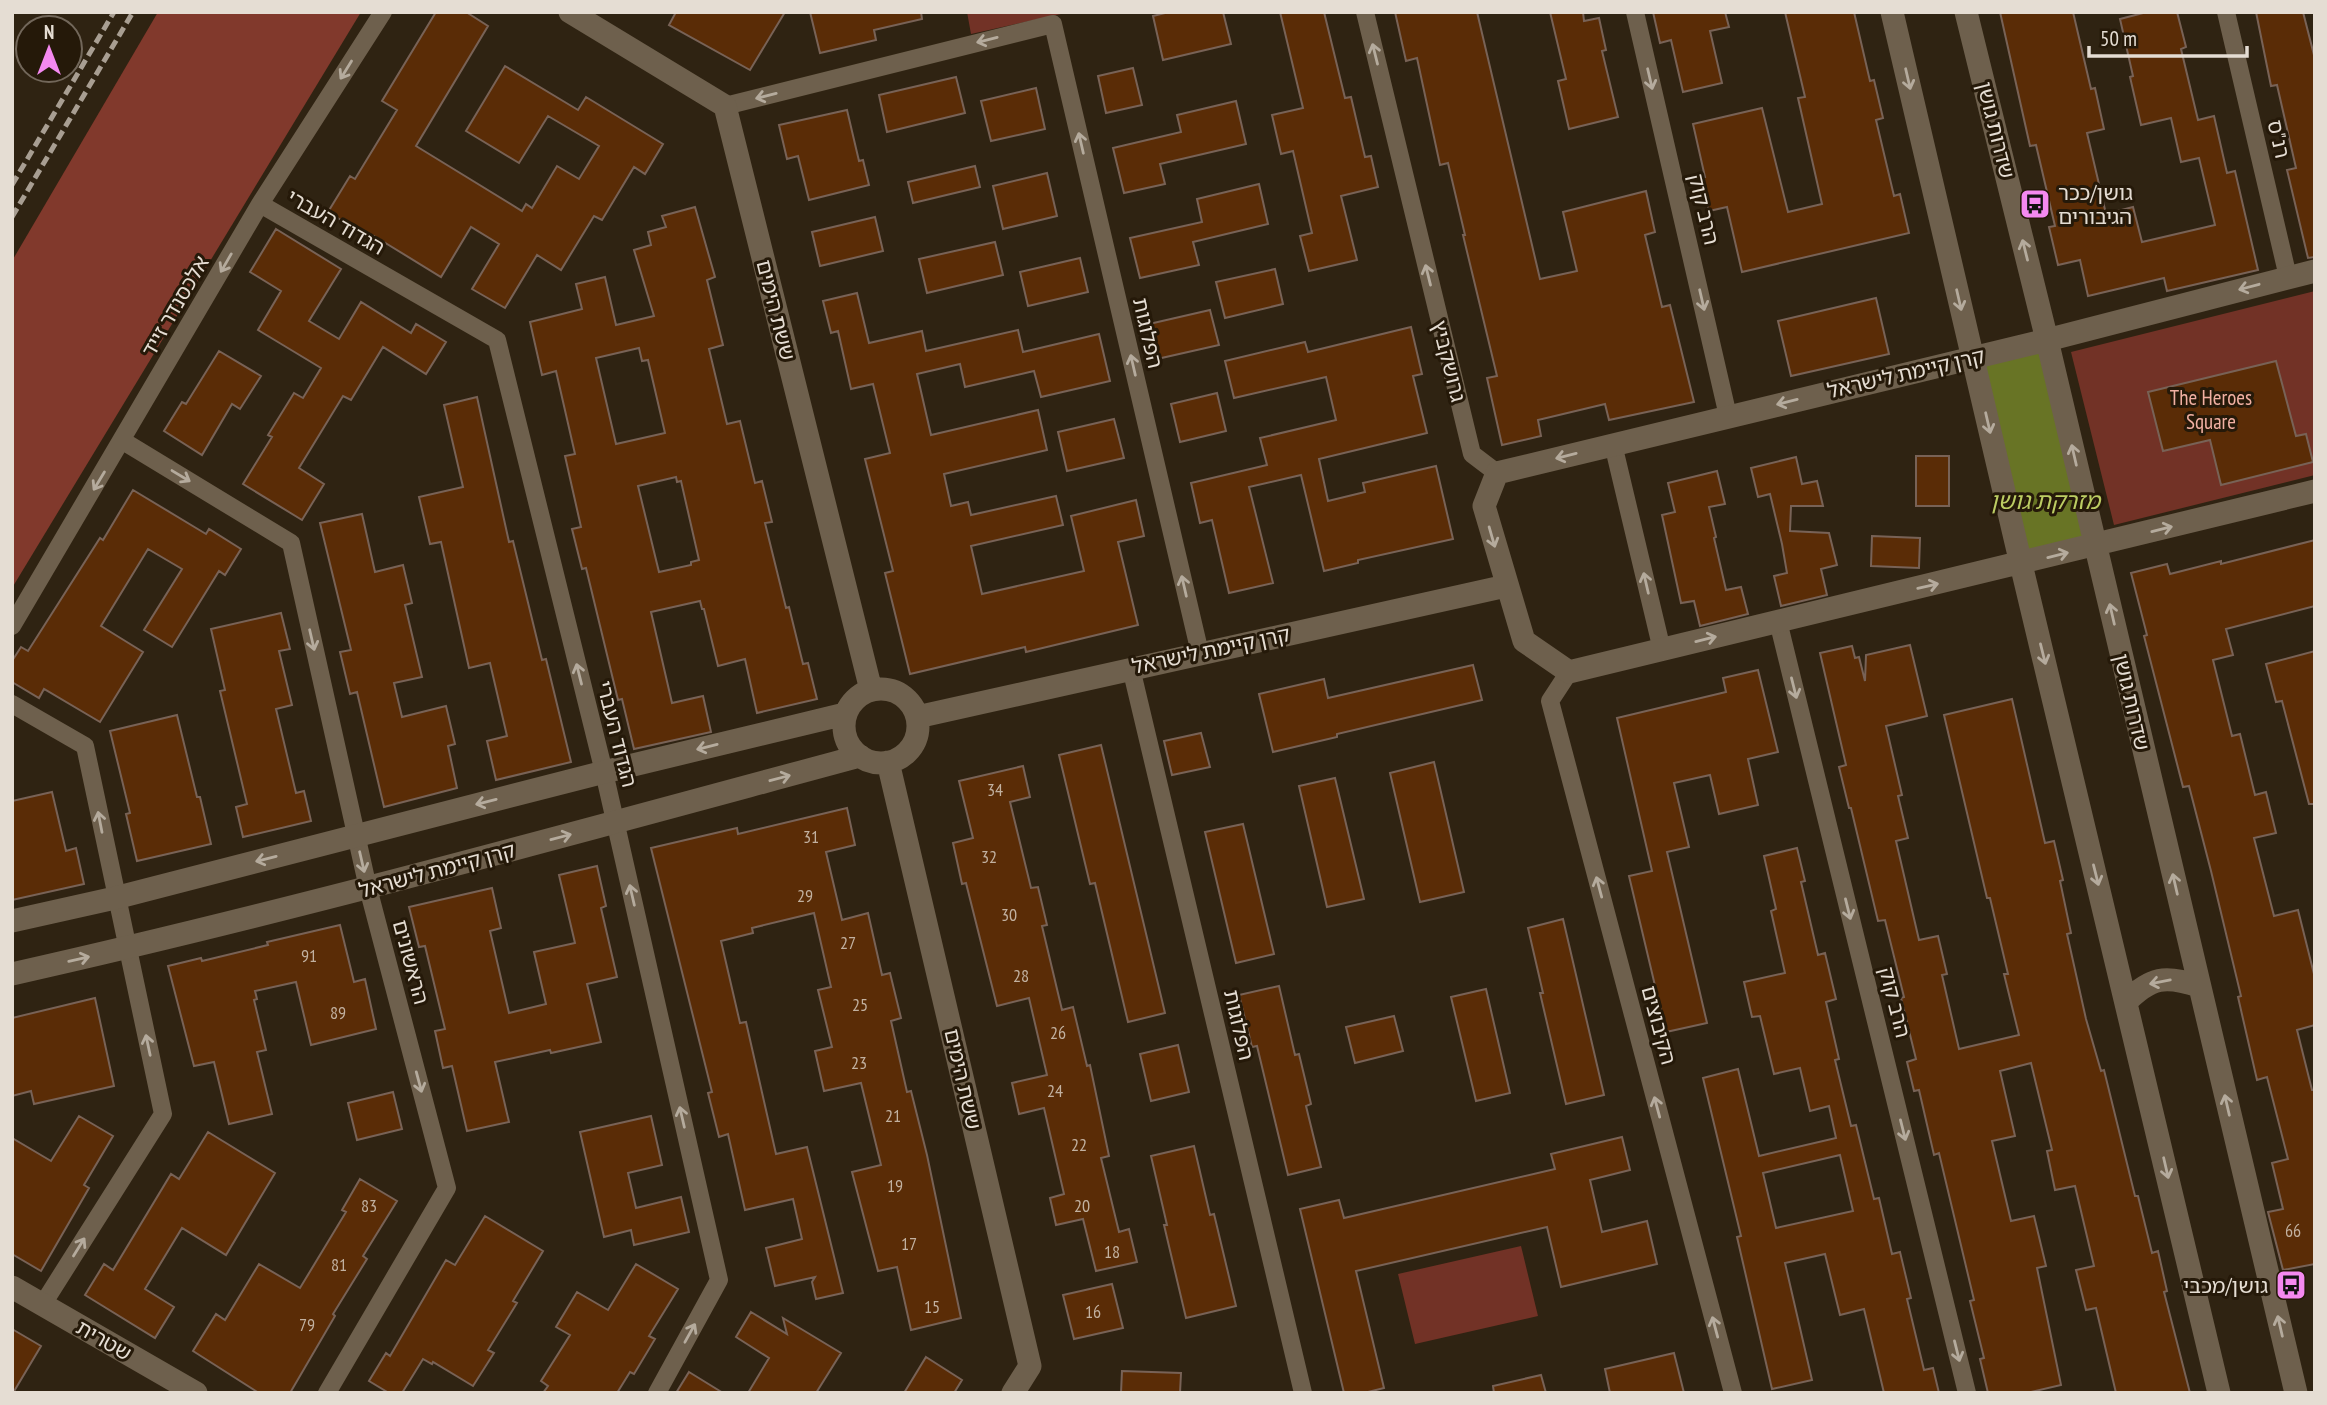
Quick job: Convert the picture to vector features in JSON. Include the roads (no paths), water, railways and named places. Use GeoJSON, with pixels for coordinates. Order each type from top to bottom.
{"type":"FeatureCollection","features":[{"type":"Feature","properties":{"kind":"street","name":"אלכסנדר זייד"},"geometry":{"type":"LineString","coordinates":[[12,626],[260,204],[383,12]]}},
{"type":"Feature","properties":{"kind":"street"},"geometry":{"type":"LineString","coordinates":[[570,12],[725,106]]}},
{"type":"Feature","properties":{"kind":"street","name":"גרושקביץ"},"geometry":{"type":"LineString","coordinates":[[1365,12],[1472,454],[1497,472]]}},
{"type":"Feature","properties":{"kind":"street","name":"הרב קוק"},"geometry":{"type":"LineString","coordinates":[[1635,12],[1728,416]]}},
{"type":"Feature","properties":{"kind":"street"},"geometry":{"type":"LineString","coordinates":[[1892,12],[2219,1393]]}},
{"type":"Feature","properties":{"kind":"street","name":"שדרות גושן"},"geometry":{"type":"LineString","coordinates":[[1966,12],[2048,340],[2296,1393]]}},
{"type":"Feature","properties":{"kind":"street","name":"רנ\"ס"},"geometry":{"type":"LineString","coordinates":[[2226,12],[2288,277]]}},
{"type":"Feature","properties":{"kind":"street","name":"הפלוגות"},"geometry":{"type":"LineString","coordinates":[[725,106],[1053,24],[1200,653]]}},
{"type":"Feature","properties":{"kind":"street","name":"ששת הימים"},"geometry":{"type":"LineString","coordinates":[[725,106],[871,690]]}},
{"type":"Feature","properties":{"kind":"street","name":"הגדוד העברי"},"geometry":{"type":"LineString","coordinates":[[260,204],[497,340],[604,772],[719,1280],[657,1393]]}},
{"type":"Feature","properties":{"kind":"street","name":"קרן קיימת לישראל"},"geometry":{"type":"LineString","coordinates":[[1497,472],[2048,340],[2315,271]]}},
{"type":"Feature","properties":{"kind":"street","name":"הראשונים"},"geometry":{"type":"LineString","coordinates":[[123,441],[290,543],[356,836],[447,1188],[327,1393]]}},
{"type":"Feature","properties":{"kind":"street"},"geometry":{"type":"LineString","coordinates":[[1613,444],[1662,650]]}},
{"type":"Feature","properties":{"kind":"street"},"geometry":{"type":"LineString","coordinates":[[1497,472],[1484,506],[1524,641],[1569,672],[2315,491]]}},
{"type":"Feature","properties":{"kind":"street","name":"קרן קיימת לישראל"},"geometry":{"type":"LineString","coordinates":[[917,717],[1506,586]]}},
{"type":"Feature","properties":{"kind":"street","name":"הרב קוק"},"geometry":{"type":"LineString","coordinates":[[1778,621],[1967,1393]]}},
{"type":"Feature","properties":{"kind":"street","name":"הפלוגות"},"geometry":{"type":"LineString","coordinates":[[1131,668],[1303,1393]]}},
{"type":"Feature","properties":{"kind":"street","name":"הקיבוצים"},"geometry":{"type":"LineString","coordinates":[[1569,672],[1550,701],[1733,1393]]}},
{"type":"Feature","properties":{"kind":"street"},"geometry":{"type":"LineString","coordinates":[[882,688],[894,691],[912,706],[917,717],[915,740],[900,758],[888,762],[869,761],[860,756],[845,738],[845,714],[859,695],[871,690],[882,688]]}},
{"type":"Feature","properties":{"kind":"street"},"geometry":{"type":"LineString","coordinates":[[12,704],[85,746],[115,898],[163,1114],[43,1304]]}},
{"type":"Feature","properties":{"kind":"street"},"geometry":{"type":"LineString","coordinates":[[12,921],[115,898],[604,772],[845,714]]}},
{"type":"Feature","properties":{"kind":"street","name":"קרן קיימת לישראל"},"geometry":{"type":"LineString","coordinates":[[12,974],[369,888],[860,756]]}},
{"type":"Feature","properties":{"kind":"street","name":"ששת הימים"},"geometry":{"type":"LineString","coordinates":[[888,762],[1030,1366],[1013,1393]]}},
{"type":"Feature","properties":{"kind":"street"},"geometry":{"type":"LineString","coordinates":[[2126,1002],[2141,987],[2160,979],[2178,979],[2199,986]]}},
{"type":"Feature","properties":{"kind":"street","name":"שטרית"},"geometry":{"type":"LineString","coordinates":[[12,1287],[196,1393]]}},
{"type":"Feature","properties":{"kind":"water","name":"מזרקת גושן"},"geometry":{"type":"Polygon","coordinates":[[[2042,349],[2087,540],[2025,557],[1980,362],[2042,349]]]}},
{"type":"Feature","properties":{"kind":"railway"},"geometry":{"type":"LineString","coordinates":[[12,185],[114,12]]}},
{"type":"Feature","properties":{"kind":"railway"},"geometry":{"type":"LineString","coordinates":[[12,217],[133,12]]}},
{"type":"Feature","properties":{"kind":"place","name":"גושן/ככר הגיבורים"},"geometry":{"type":"Point","coordinates":[2035,204]}},
{"type":"Feature","properties":{"kind":"place","name":"גושן/מכבי"},"geometry":{"type":"Point","coordinates":[2291,1285]}},
{"type":"Feature","properties":{"kind":"park label","name":"The Heroes Square"},"geometry":{"type":"Point","coordinates":[2211,409]}}]}
